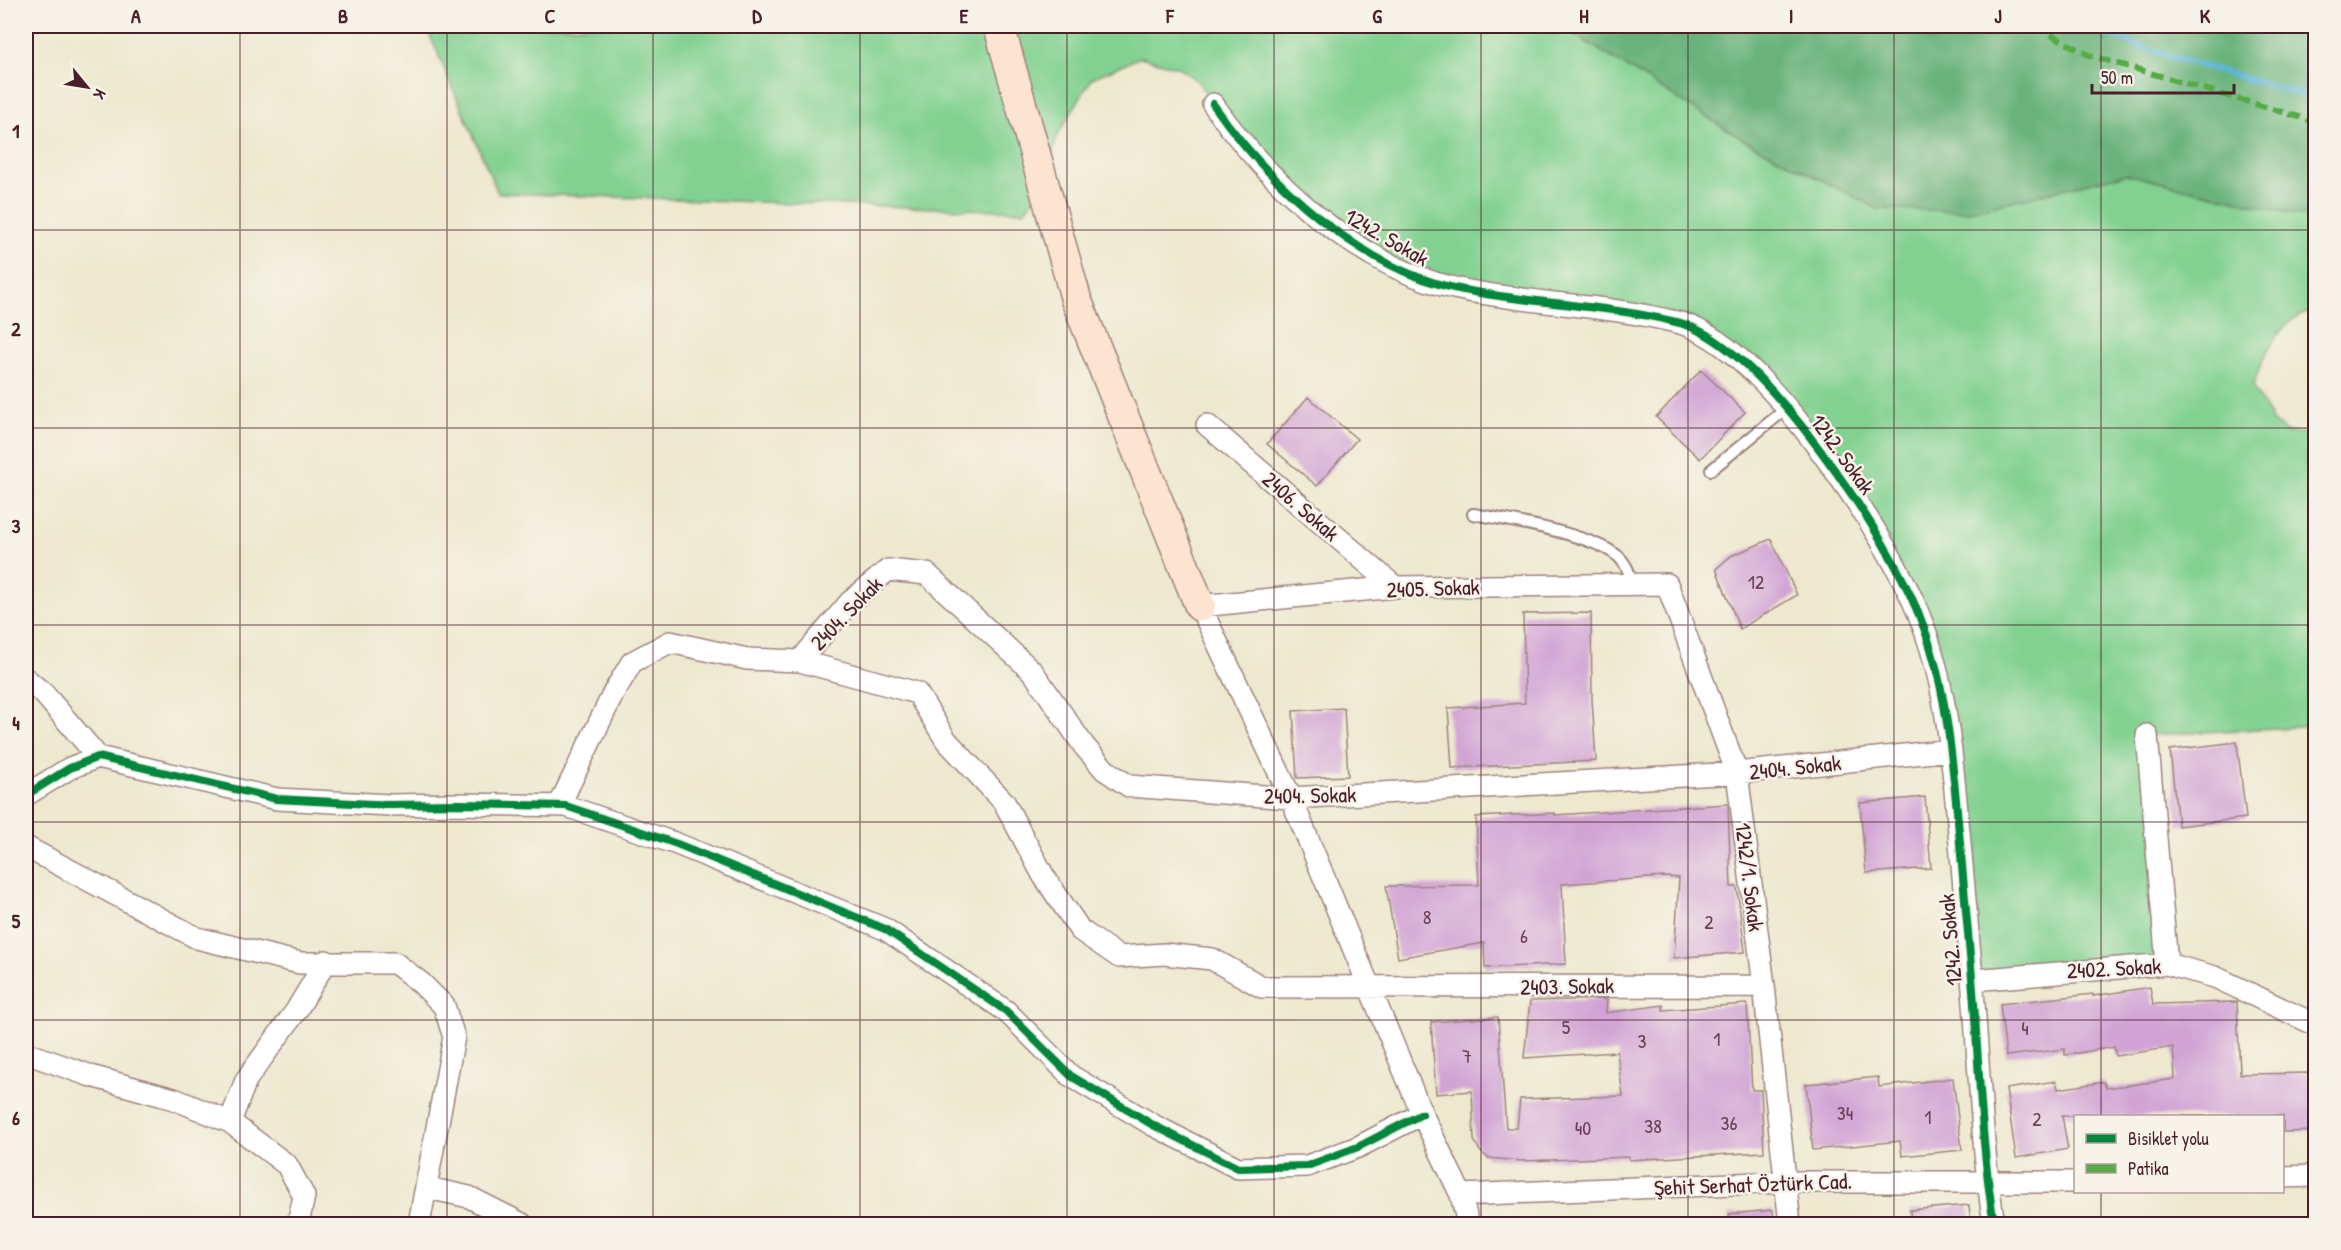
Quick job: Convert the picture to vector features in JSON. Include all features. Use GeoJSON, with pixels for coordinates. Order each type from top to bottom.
{"type":"FeatureCollection","features":[{"type":"Feature","properties":{"kind":"street"},"geometry":{"type":"LineString","coordinates":[[999,26],[1076,299],[1200,606],[1291,798],[1422,1114],[1461,1195],[1468,1224]]}},
{"type":"Feature","properties":{"kind":"street","name":"1242. Sokak"},"geometry":{"type":"LineString","coordinates":[[1213,104],[1236,136],[1263,167],[1314,213],[1355,243],[1415,277],[1454,288],[1680,322],[1718,343],[1754,371],[1787,408],[1837,472],[1879,536],[1903,582],[1931,646],[1947,720],[1973,980],[1987,1180],[1994,1224]]}},
{"type":"Feature","properties":{"kind":"street","name":"2406. Sokak"},"geometry":{"type":"LineString","coordinates":[[1207,425],[1395,587]]}},
{"type":"Feature","properties":{"kind":"street","name":"2404. Sokak"},"geometry":{"type":"LineString","coordinates":[[800,661],[850,602],[888,570],[927,574],[1033,672],[1084,746],[1105,770],[1129,786],[1291,798],[1737,773],[1951,750]]}},
{"type":"Feature","properties":{"kind":"street","name":"2405. Sokak"},"geometry":{"type":"LineString","coordinates":[[1200,606],[1395,587],[1667,584]]}},
{"type":"Feature","properties":{"kind":"street","name":"1242/1. Sokak"},"geometry":{"type":"LineString","coordinates":[[1667,584],[1737,773],[1764,986],[1790,1224]]}},
{"type":"Feature","properties":{"kind":"street","name":"2403. Sokak"},"geometry":{"type":"LineString","coordinates":[[559,806],[614,692],[632,662],[670,642],[747,659],[800,661],[916,693],[946,740],[1004,802],[1043,875],[1080,930],[1119,957],[1164,954],[1212,958],[1262,987],[1764,986]]}},
{"type":"Feature","properties":{"kind":"street"},"geometry":{"type":"LineString","coordinates":[[26,679],[44,693],[98,757]]}},
{"type":"Feature","properties":{"kind":"street"},"geometry":{"type":"LineString","coordinates":[[2147,735],[2168,964]]}},
{"type":"Feature","properties":{"kind":"street"},"geometry":{"type":"LineString","coordinates":[[26,795],[70,768],[98,757],[277,799],[390,806],[458,804],[559,806],[677,844],[885,929],[1006,1011],[1071,1076],[1153,1125],[1238,1168],[1306,1166],[1358,1147],[1422,1114]]}},
{"type":"Feature","properties":{"kind":"street"},"geometry":{"type":"LineString","coordinates":[[26,848],[197,938],[300,963],[365,965],[395,963],[421,982],[444,1006],[454,1037],[428,1188],[419,1224]]}},
{"type":"Feature","properties":{"kind":"street"},"geometry":{"type":"LineString","coordinates":[[230,1122],[246,1080],[296,1011],[326,962]]}},
{"type":"Feature","properties":{"kind":"street","name":"2402. Sokak"},"geometry":{"type":"LineString","coordinates":[[1973,980],[2168,964],[2215,977],[2316,1025]]}},
{"type":"Feature","properties":{"kind":"street"},"geometry":{"type":"LineString","coordinates":[[26,1053],[91,1076],[174,1099],[230,1122],[287,1165],[304,1196],[298,1224]]}},
{"type":"Feature","properties":{"kind":"street"},"geometry":{"type":"LineString","coordinates":[[2284,1177],[2316,1176]]}},
{"type":"Feature","properties":{"kind":"street","name":"Şehit Serhat Öztürk Cad."},"geometry":{"type":"LineString","coordinates":[[1461,1195],[1784,1182],[1987,1180],[2074,1182]]}},
{"type":"Feature","properties":{"kind":"street"},"geometry":{"type":"LineString","coordinates":[[428,1188],[469,1197],[522,1224]]}},
{"type":"Feature","properties":{"kind":"lane"},"geometry":{"type":"LineString","coordinates":[[1711,470],[1787,408]]}},
{"type":"Feature","properties":{"kind":"lane"},"geometry":{"type":"LineString","coordinates":[[1473,514],[1528,524],[1604,548],[1625,564],[1630,578],[1630,593]]}},
{"type":"Feature","properties":{"kind":"green space"},"geometry":{"type":"Polygon","coordinates":[[[426,26],[1561,26],[1744,140],[1878,209],[1970,211],[2126,174],[2315,219],[2315,312],[2303,314],[2283,329],[2268,351],[2253,387],[2273,422],[2286,432],[2309,434],[2315,443],[2315,726],[2147,735],[2167,964],[1973,980],[1951,750],[1903,582],[1787,408],[1680,322],[1454,288],[1355,243],[1236,136],[1198,82],[1180,68],[1141,57],[1092,78],[1057,136],[1045,185],[1024,211],[498,193],[426,26]]]}},
{"type":"Feature","properties":{"kind":"green space"},"geometry":{"type":"Polygon","coordinates":[[[1561,26],[2315,26],[2315,219],[2126,174],[1970,211],[1878,209],[1744,140],[1561,26]]]}},
{"type":"Feature","properties":{"kind":"building"},"geometry":{"type":"Polygon","coordinates":[[[1701,370],[1745,412],[1700,459],[1656,417],[1701,370]]]}},
{"type":"Feature","properties":{"kind":"building"},"geometry":{"type":"Polygon","coordinates":[[[1308,397],[1357,439],[1317,486],[1267,444],[1308,397]]]}},
{"type":"Feature","properties":{"kind":"building"},"geometry":{"type":"Polygon","coordinates":[[[1771,539],[1797,595],[1740,629],[1716,569],[1731,556],[1771,539]]]}},
{"type":"Feature","properties":{"kind":"building"},"geometry":{"type":"Polygon","coordinates":[[[1591,613],[1592,699],[1596,761],[1452,768],[1448,708],[1525,703],[1523,614],[1591,613]]]}},
{"type":"Feature","properties":{"kind":"building"},"geometry":{"type":"Polygon","coordinates":[[[1344,708],[1348,776],[1297,778],[1293,711],[1344,708]]]}},
{"type":"Feature","properties":{"kind":"building"},"geometry":{"type":"Polygon","coordinates":[[[2237,742],[2246,818],[2178,826],[2170,750],[2237,742]]]}},
{"type":"Feature","properties":{"kind":"building"},"geometry":{"type":"Polygon","coordinates":[[[1925,797],[1931,868],[1866,873],[1860,803],[1925,797]]]}},
{"type":"Feature","properties":{"kind":"building"},"geometry":{"type":"Polygon","coordinates":[[[1728,804],[1731,887],[1737,887],[1745,952],[1674,958],[1679,878],[1664,877],[1562,884],[1566,964],[1485,968],[1484,943],[1398,958],[1386,886],[1479,885],[1476,817],[1555,813],[1555,815],[1728,804]]]}},
{"type":"Feature","properties":{"kind":"building"},"geometry":{"type":"Polygon","coordinates":[[[2150,987],[2153,1004],[2237,1002],[2240,1074],[2309,1073],[2316,1131],[2284,1132],[2284,1115],[2062,1116],[2068,1149],[2016,1158],[2006,1089],[2056,1081],[2058,1089],[2104,1082],[2106,1088],[2175,1079],[2173,1047],[2116,1056],[2114,1047],[2065,1055],[2065,1049],[2006,1056],[2000,1004],[2093,994],[2093,996],[2150,987]]]}},
{"type":"Feature","properties":{"kind":"building"},"geometry":{"type":"Polygon","coordinates":[[[1607,999],[1606,1013],[1663,1005],[1663,1010],[1747,1004],[1752,1090],[1761,1090],[1764,1152],[1629,1160],[1629,1157],[1523,1161],[1488,1158],[1480,1151],[1474,1140],[1472,1091],[1436,1094],[1431,1022],[1498,1017],[1506,1128],[1517,1128],[1520,1099],[1623,1096],[1617,1052],[1524,1058],[1530,1001],[1607,999]]]}},
{"type":"Feature","properties":{"kind":"building"},"geometry":{"type":"Polygon","coordinates":[[[1878,1077],[1879,1087],[1953,1078],[1962,1150],[1902,1156],[1900,1141],[1813,1150],[1806,1084],[1878,1077]]]}},
{"type":"Feature","properties":{"kind":"building"},"geometry":{"type":"Polygon","coordinates":[[[1969,1205],[1971,1224],[1911,1224],[1910,1210],[1969,1205]]]}},
{"type":"Feature","properties":{"kind":"building"},"geometry":{"type":"Polygon","coordinates":[[[1773,1210],[1774,1224],[1730,1224],[1729,1214],[1773,1210]]]}},
{"type":"Feature","properties":{"kind":"waterway"},"geometry":{"type":"LineString","coordinates":[[2084,26],[2156,52],[2316,99]]}},
{"type":"Feature","properties":{"kind":"marked path"},"geometry":{"type":"LineString","coordinates":[[2035,26],[2089,55],[2316,122]]}},
{"type":"Feature","properties":{"kind":"cycle path"},"geometry":{"type":"LineString","coordinates":[[1213,104],[1260,163],[1288,191],[1350,241],[1384,261],[1419,277],[1454,288],[1509,298],[1648,316],[1694,328],[1712,338],[1747,365],[1763,381],[1804,429],[1841,479],[1877,534],[1909,591],[1931,649],[1942,694],[1955,786],[1983,1132],[1994,1224]]}},
{"type":"Feature","properties":{"kind":"cycle path"},"geometry":{"type":"LineString","coordinates":[[26,795],[70,768],[98,757],[277,799],[390,805],[566,806],[677,844],[885,929],[1006,1011],[1071,1076],[1153,1125],[1238,1168],[1307,1166],[1358,1147],[1422,1114]]}}]}
